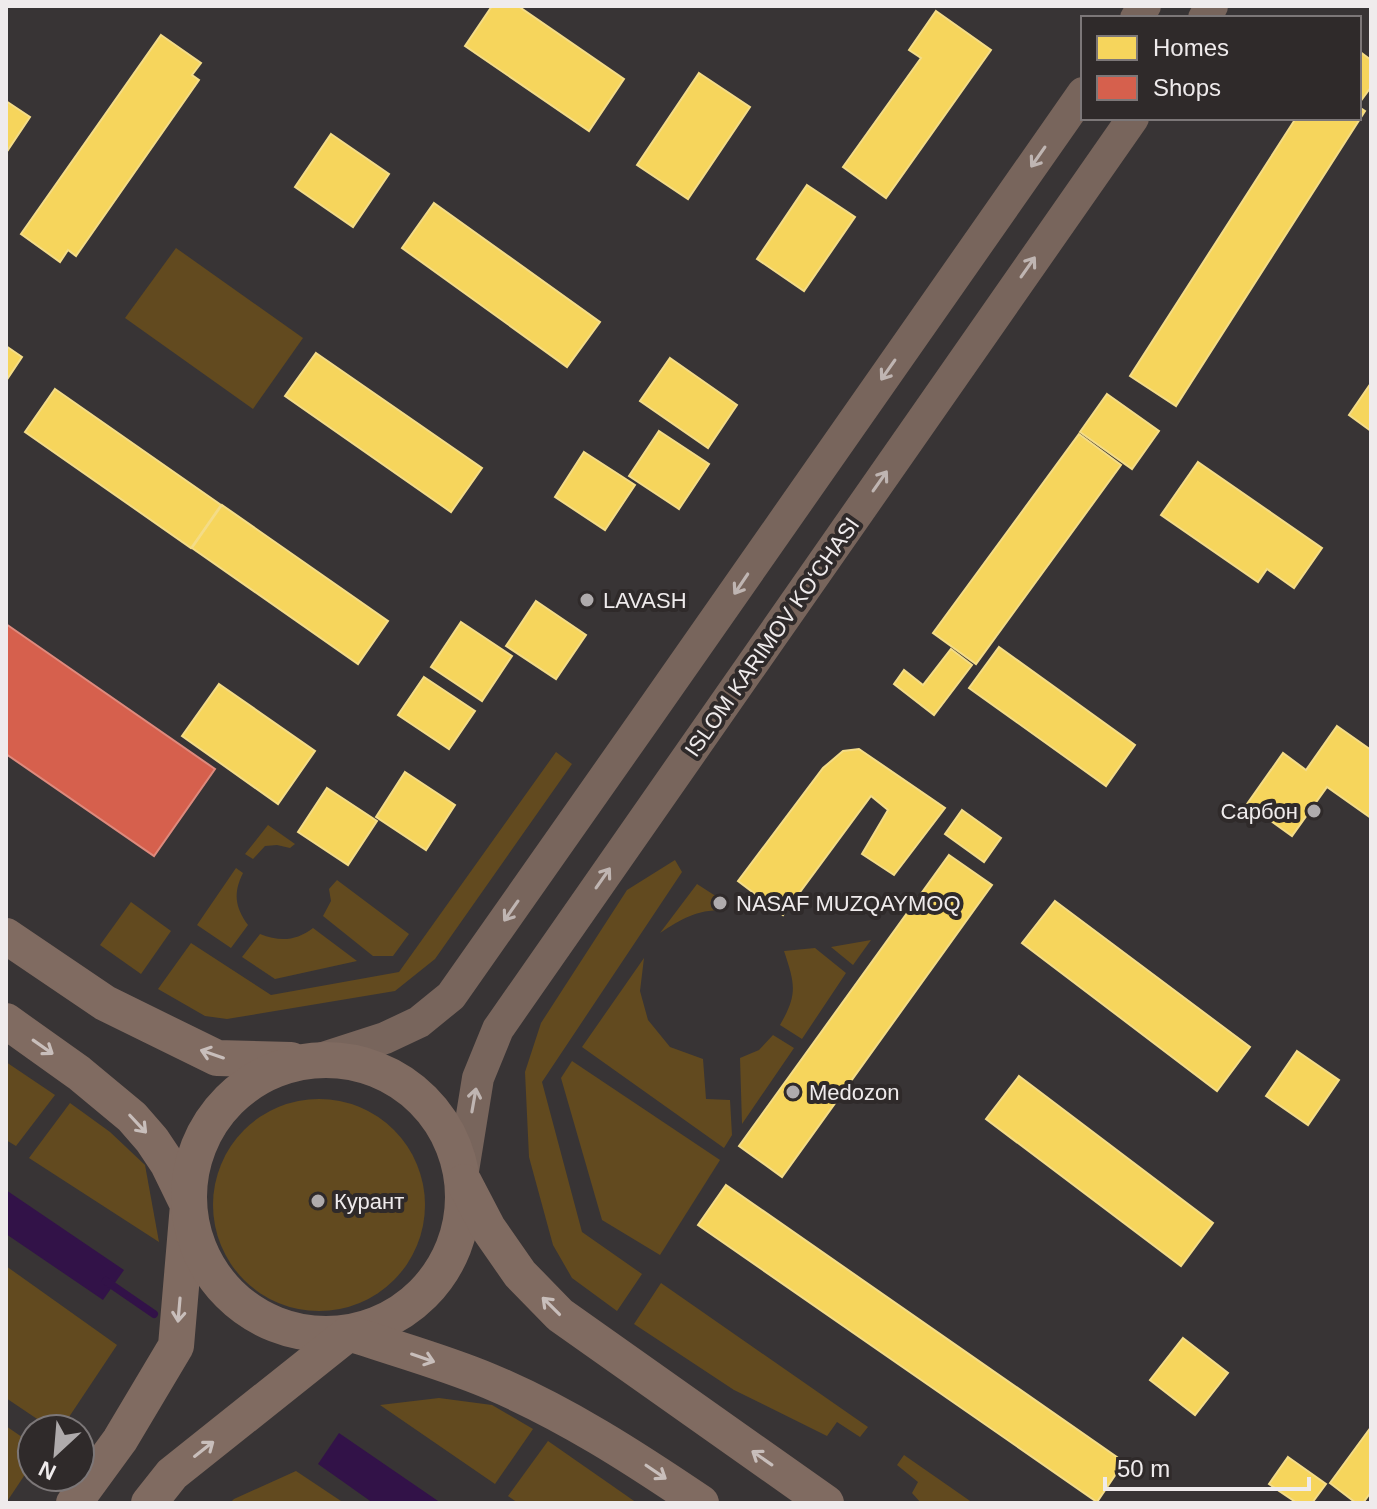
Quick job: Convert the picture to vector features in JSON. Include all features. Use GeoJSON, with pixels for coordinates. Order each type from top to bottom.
{"type":"FeatureCollection","features":[{"type":"Feature","properties":{"kind":"main road"},"geometry":{"type":"LineString","coordinates":[[74,1503],[120,1440],[176,1346],[192,1162],[209,1123],[238,1091],[275,1069],[353,1050],[419,1022],[451,996],[1081,96]]}},
{"type":"Feature","properties":{"kind":"main road","name":"ISLOM KARIMOV KO‘CHASI"},"geometry":{"type":"LineString","coordinates":[[462,1177],[478,1078],[498,1029],[1132,120]]}},
{"type":"Feature","properties":{"kind":"main road"},"geometry":{"type":"LineString","coordinates":[[6,936],[105,1003],[217,1058],[358,1064],[395,1079],[427,1105],[450,1138],[462,1177],[488,1228],[520,1274],[560,1315],[826,1503]]}},
{"type":"Feature","properties":{"kind":"main road"},"geometry":{"type":"LineString","coordinates":[[6,1021],[79,1073],[132,1117],[152,1140],[188,1205],[198,1250],[223,1289],[259,1318],[303,1333],[349,1333],[389,1320],[424,1294],[448,1260],[462,1220],[462,1177]]}},
{"type":"Feature","properties":{"kind":"main road"},"geometry":{"type":"LineString","coordinates":[[149,1503],[172,1474],[349,1333]]}},
{"type":"Feature","properties":{"kind":"main road"},"geometry":{"type":"LineString","coordinates":[[349,1333],[521,1395],[627,1453],[701,1503]]}},
{"type":"Feature","properties":{"kind":"shaded area"},"geometry":{"type":"Polygon","coordinates":[[[176,248],[303,338],[253,409],[125,318],[176,248]]]}},
{"type":"Feature","properties":{"kind":"shaded area"},"geometry":{"type":"Polygon","coordinates":[[[556,752],[572,764],[435,959],[395,991],[227,1019],[205,1016],[158,989],[191,943],[271,995],[399,972],[556,752]]]}},
{"type":"Feature","properties":{"kind":"shaded area"},"geometry":{"type":"Polygon","coordinates":[[[268,825],[295,844],[290,848],[265,846],[253,859],[245,854],[268,825]]]}},
{"type":"Feature","properties":{"kind":"shaded area"},"geometry":{"type":"Polygon","coordinates":[[[675,860],[682,872],[542,1082],[582,1232],[642,1274],[617,1311],[572,1278],[553,1245],[529,1157],[525,1072],[541,1023],[627,890],[675,860]]]}},
{"type":"Feature","properties":{"kind":"shaded area"},"geometry":{"type":"Polygon","coordinates":[[[236,868],[243,873],[237,900],[248,925],[231,948],[197,925],[236,868]]]}},
{"type":"Feature","properties":{"kind":"shaded area"},"geometry":{"type":"Polygon","coordinates":[[[337,880],[409,934],[393,956],[373,956],[323,916],[331,901],[329,889],[337,880]]]}},
{"type":"Feature","properties":{"kind":"shaded area"},"geometry":{"type":"Polygon","coordinates":[[[697,884],[728,904],[726,910],[691,916],[660,933],[697,884]]]}},
{"type":"Feature","properties":{"kind":"shaded area"},"geometry":{"type":"Polygon","coordinates":[[[131,902],[171,931],[141,974],[100,945],[131,902]]]}},
{"type":"Feature","properties":{"kind":"shaded area"},"geometry":{"type":"Polygon","coordinates":[[[313,928],[357,961],[275,979],[242,957],[260,934],[288,939],[313,928]]]}},
{"type":"Feature","properties":{"kind":"shaded area"},"geometry":{"type":"Polygon","coordinates":[[[871,940],[853,965],[831,947],[871,940]]]}},
{"type":"Feature","properties":{"kind":"shaded area"},"geometry":{"type":"Polygon","coordinates":[[[815,948],[846,973],[802,1039],[780,1025],[790,1005],[793,989],[784,951],[815,948]]]}},
{"type":"Feature","properties":{"kind":"shaded area"},"geometry":{"type":"Polygon","coordinates":[[[644,958],[640,991],[648,1020],[670,1047],[703,1059],[706,1099],[730,1100],[732,1135],[724,1148],[582,1047],[644,958]]]}},
{"type":"Feature","properties":{"kind":"shaded area"},"geometry":{"type":"Polygon","coordinates":[[[773,1035],[794,1048],[742,1124],[740,1058],[759,1050],[773,1035]]]}},
{"type":"Feature","properties":{"kind":"shaded area"},"geometry":{"type":"Polygon","coordinates":[[[572,1061],[720,1160],[660,1255],[602,1220],[561,1078],[572,1061]]]}},
{"type":"Feature","properties":{"kind":"shaded area"},"geometry":{"type":"Polygon","coordinates":[[[6,1062],[55,1095],[16,1146],[6,1140],[6,1062]]]}},
{"type":"Feature","properties":{"kind":"shaded area"},"geometry":{"type":"Polygon","coordinates":[[[319,1099],[360,1107],[394,1130],[417,1164],[425,1205],[417,1246],[394,1280],[360,1303],[319,1311],[278,1303],[244,1280],[221,1246],[213,1205],[221,1164],[244,1130],[278,1107],[319,1099]]]}},
{"type":"Feature","properties":{"kind":"shaded area"},"geometry":{"type":"Polygon","coordinates":[[[70,1103],[110,1132],[145,1165],[159,1242],[29,1158],[70,1103]]]}},
{"type":"Feature","properties":{"kind":"shaded area"},"geometry":{"type":"Polygon","coordinates":[[[6,1190],[124,1270],[103,1300],[6,1234],[6,1190]]]}},
{"type":"Feature","properties":{"kind":"shaded area"},"geometry":{"type":"Polygon","coordinates":[[[6,1266],[117,1345],[72,1413],[28,1413],[6,1398],[6,1266]]]}},
{"type":"Feature","properties":{"kind":"shaded area"},"geometry":{"type":"Polygon","coordinates":[[[661,1283],[868,1427],[860,1437],[837,1422],[827,1436],[734,1390],[634,1324],[661,1283]]]}},
{"type":"Feature","properties":{"kind":"shaded area"},"geometry":{"type":"Polygon","coordinates":[[[439,1398],[492,1405],[533,1429],[495,1484],[380,1405],[439,1398]]]}},
{"type":"Feature","properties":{"kind":"shaded area"},"geometry":{"type":"Polygon","coordinates":[[[6,1426],[16,1433],[16,1488],[6,1503],[6,1426]]]}},
{"type":"Feature","properties":{"kind":"shaded area"},"geometry":{"type":"Polygon","coordinates":[[[339,1433],[441,1503],[373,1503],[318,1464],[339,1433]]]}},
{"type":"Feature","properties":{"kind":"shaded area"},"geometry":{"type":"Polygon","coordinates":[[[548,1441],[637,1503],[518,1503],[508,1496],[548,1441]]]}},
{"type":"Feature","properties":{"kind":"shaded area"},"geometry":{"type":"Polygon","coordinates":[[[904,1455],[973,1503],[921,1503],[912,1493],[918,1482],[897,1465],[904,1455]]]}},
{"type":"Feature","properties":{"kind":"shaded area"},"geometry":{"type":"Polygon","coordinates":[[[296,1471],[344,1503],[230,1503],[234,1499],[296,1471]]]}},
{"type":"Feature","properties":{"kind":"building: Homes"},"geometry":{"type":"Polygon","coordinates":[[[492,6],[518,6],[624,79],[589,131],[465,46],[492,6]]]}},
{"type":"Feature","properties":{"kind":"building: Homes"},"geometry":{"type":"Polygon","coordinates":[[[936,11],[991,50],[886,198],[843,167],[921,58],[909,50],[936,11]]]}},
{"type":"Feature","properties":{"kind":"building: Homes"},"geometry":{"type":"Polygon","coordinates":[[[161,35],[201,63],[192,75],[199,80],[76,256],[68,250],[60,262],[21,234],[161,35]]]}},
{"type":"Feature","properties":{"kind":"building: Homes"},"geometry":{"type":"Polygon","coordinates":[[[1361,52],[1371,60],[1371,87],[1361,101],[1361,52]]]}},
{"type":"Feature","properties":{"kind":"building: Homes"},"geometry":{"type":"Polygon","coordinates":[[[699,73],[750,107],[688,199],[637,165],[699,73]]]}},
{"type":"Feature","properties":{"kind":"building: Homes"},"geometry":{"type":"Polygon","coordinates":[[[6,101],[30,117],[6,153],[6,101]]]}},
{"type":"Feature","properties":{"kind":"building: Homes"},"geometry":{"type":"Polygon","coordinates":[[[1295,120],[1359,120],[1176,406],[1130,376],[1295,120]]]}},
{"type":"Feature","properties":{"kind":"building: Homes"},"geometry":{"type":"Polygon","coordinates":[[[331,134],[389,174],[353,227],[295,187],[331,134]]]}},
{"type":"Feature","properties":{"kind":"building: Homes"},"geometry":{"type":"Polygon","coordinates":[[[807,185],[855,217],[804,291],[757,259],[807,185]]]}},
{"type":"Feature","properties":{"kind":"building: Homes"},"geometry":{"type":"Polygon","coordinates":[[[434,203],[600,322],[567,367],[402,248],[434,203]]]}},
{"type":"Feature","properties":{"kind":"building: Homes"},"geometry":{"type":"Polygon","coordinates":[[[6,346],[22,357],[6,381],[6,346]]]}},
{"type":"Feature","properties":{"kind":"building: Homes"},"geometry":{"type":"Polygon","coordinates":[[[316,353],[482,468],[451,512],[285,396],[316,353]]]}},
{"type":"Feature","properties":{"kind":"building: Homes"},"geometry":{"type":"Polygon","coordinates":[[[670,358],[737,405],[708,448],[640,401],[670,358]]]}},
{"type":"Feature","properties":{"kind":"building: Homes"},"geometry":{"type":"Polygon","coordinates":[[[1371,383],[1371,431],[1349,415],[1371,383]]]}},
{"type":"Feature","properties":{"kind":"building: Homes"},"geometry":{"type":"Polygon","coordinates":[[[55,389],[221,505],[191,548],[25,432],[55,389]]]}},
{"type":"Feature","properties":{"kind":"building: Homes"},"geometry":{"type":"Polygon","coordinates":[[[1107,394],[1159,431],[1132,469],[1080,432],[1107,394]]]}},
{"type":"Feature","properties":{"kind":"building: Homes"},"geometry":{"type":"Polygon","coordinates":[[[659,431],[709,464],[679,509],[629,476],[659,431]]]}},
{"type":"Feature","properties":{"kind":"building: Homes"},"geometry":{"type":"Polygon","coordinates":[[[1079,434],[1121,465],[976,664],[933,633],[1079,434]]]}},
{"type":"Feature","properties":{"kind":"building: Homes"},"geometry":{"type":"Polygon","coordinates":[[[584,452],[635,485],[605,530],[555,497],[584,452]]]}},
{"type":"Feature","properties":{"kind":"building: Homes"},"geometry":{"type":"Polygon","coordinates":[[[1198,462],[1322,548],[1294,588],[1267,569],[1258,582],[1161,515],[1198,462]]]}},
{"type":"Feature","properties":{"kind":"building: Homes"},"geometry":{"type":"Polygon","coordinates":[[[222,505],[388,621],[358,664],[192,548],[222,505]]]}},
{"type":"Feature","properties":{"kind":"building: Homes"},"geometry":{"type":"Polygon","coordinates":[[[536,601],[586,635],[556,679],[506,646],[536,601]]]}},
{"type":"Feature","properties":{"kind":"building: Homes"},"geometry":{"type":"Polygon","coordinates":[[[461,622],[512,656],[482,701],[431,667],[461,622]]]}},
{"type":"Feature","properties":{"kind":"building: Homes"},"geometry":{"type":"Polygon","coordinates":[[[999,647],[1135,745],[1106,786],[969,688],[999,647]]]}},
{"type":"Feature","properties":{"kind":"building: Homes"},"geometry":{"type":"Polygon","coordinates":[[[951,649],[972,665],[934,715],[894,684],[904,670],[923,685],[951,649]]]}},
{"type":"Feature","properties":{"kind":"building: Homes"},"geometry":{"type":"Polygon","coordinates":[[[424,677],[475,711],[449,749],[398,715],[424,677]]]}},
{"type":"Feature","properties":{"kind":"building: Homes"},"geometry":{"type":"Polygon","coordinates":[[[219,684],[315,751],[278,804],[182,736],[219,684]]]}},
{"type":"Feature","properties":{"kind":"building: Homes"},"geometry":{"type":"Polygon","coordinates":[[[1337,726],[1371,750],[1371,818],[1327,787],[1292,836],[1247,804],[1283,753],[1306,770],[1337,726]]]}},
{"type":"Feature","properties":{"kind":"building: Homes"},"geometry":{"type":"Polygon","coordinates":[[[859,749],[945,808],[894,875],[862,854],[888,810],[871,796],[783,915],[738,881],[823,768],[843,751],[859,749]]]}},
{"type":"Feature","properties":{"kind":"building: Homes"},"geometry":{"type":"Polygon","coordinates":[[[405,772],[455,805],[426,850],[376,817],[405,772]]]}},
{"type":"Feature","properties":{"kind":"building: Homes"},"geometry":{"type":"Polygon","coordinates":[[[327,788],[377,821],[348,865],[298,832],[327,788]]]}},
{"type":"Feature","properties":{"kind":"building: Homes"},"geometry":{"type":"Polygon","coordinates":[[[962,810],[1001,838],[984,862],[945,834],[962,810]]]}},
{"type":"Feature","properties":{"kind":"building: Homes"},"geometry":{"type":"Polygon","coordinates":[[[949,855],[992,885],[782,1177],[739,1146],[949,855]]]}},
{"type":"Feature","properties":{"kind":"building: Homes"},"geometry":{"type":"Polygon","coordinates":[[[1055,901],[1250,1047],[1217,1091],[1022,943],[1055,901]]]}},
{"type":"Feature","properties":{"kind":"building: Homes"},"geometry":{"type":"Polygon","coordinates":[[[1297,1051],[1339,1080],[1308,1125],[1266,1096],[1297,1051]]]}},
{"type":"Feature","properties":{"kind":"building: Homes"},"geometry":{"type":"Polygon","coordinates":[[[1019,1076],[1213,1223],[1181,1266],[986,1119],[1019,1076]]]}},
{"type":"Feature","properties":{"kind":"building: Homes"},"geometry":{"type":"Polygon","coordinates":[[[726,1185],[1124,1462],[1097,1502],[698,1225],[726,1185]]]}},
{"type":"Feature","properties":{"kind":"building: Homes"},"geometry":{"type":"Polygon","coordinates":[[[1183,1338],[1228,1373],[1195,1415],[1150,1380],[1183,1338]]]}},
{"type":"Feature","properties":{"kind":"building: Homes"},"geometry":{"type":"Polygon","coordinates":[[[1371,1427],[1371,1492],[1363,1503],[1356,1503],[1330,1483],[1371,1427]]]}},
{"type":"Feature","properties":{"kind":"building: Homes"},"geometry":{"type":"Polygon","coordinates":[[[1288,1457],[1326,1484],[1312,1503],[1297,1503],[1269,1484],[1288,1457]]]}},
{"type":"Feature","properties":{"kind":"building: Shops"},"geometry":{"type":"Polygon","coordinates":[[[6,624],[215,769],[154,856],[6,754],[6,624]]]}},
{"type":"Feature","properties":{"kind":"waterway"},"geometry":{"type":"LineString","coordinates":[[106,1281],[154,1314]]}},
{"type":"Feature","properties":{"kind":"place","name":"LAVASH"},"geometry":{"type":"Point","coordinates":[587,600]}},
{"type":"Feature","properties":{"kind":"place","name":"Сарбон"},"geometry":{"type":"Point","coordinates":[1314,811]}},
{"type":"Feature","properties":{"kind":"place","name":"NASAF MUZQAYMOQ"},"geometry":{"type":"Point","coordinates":[720,903]}},
{"type":"Feature","properties":{"kind":"place","name":"Medozon"},"geometry":{"type":"Point","coordinates":[793,1092]}},
{"type":"Feature","properties":{"kind":"place","name":"Курант"},"geometry":{"type":"Point","coordinates":[318,1201]}}]}
